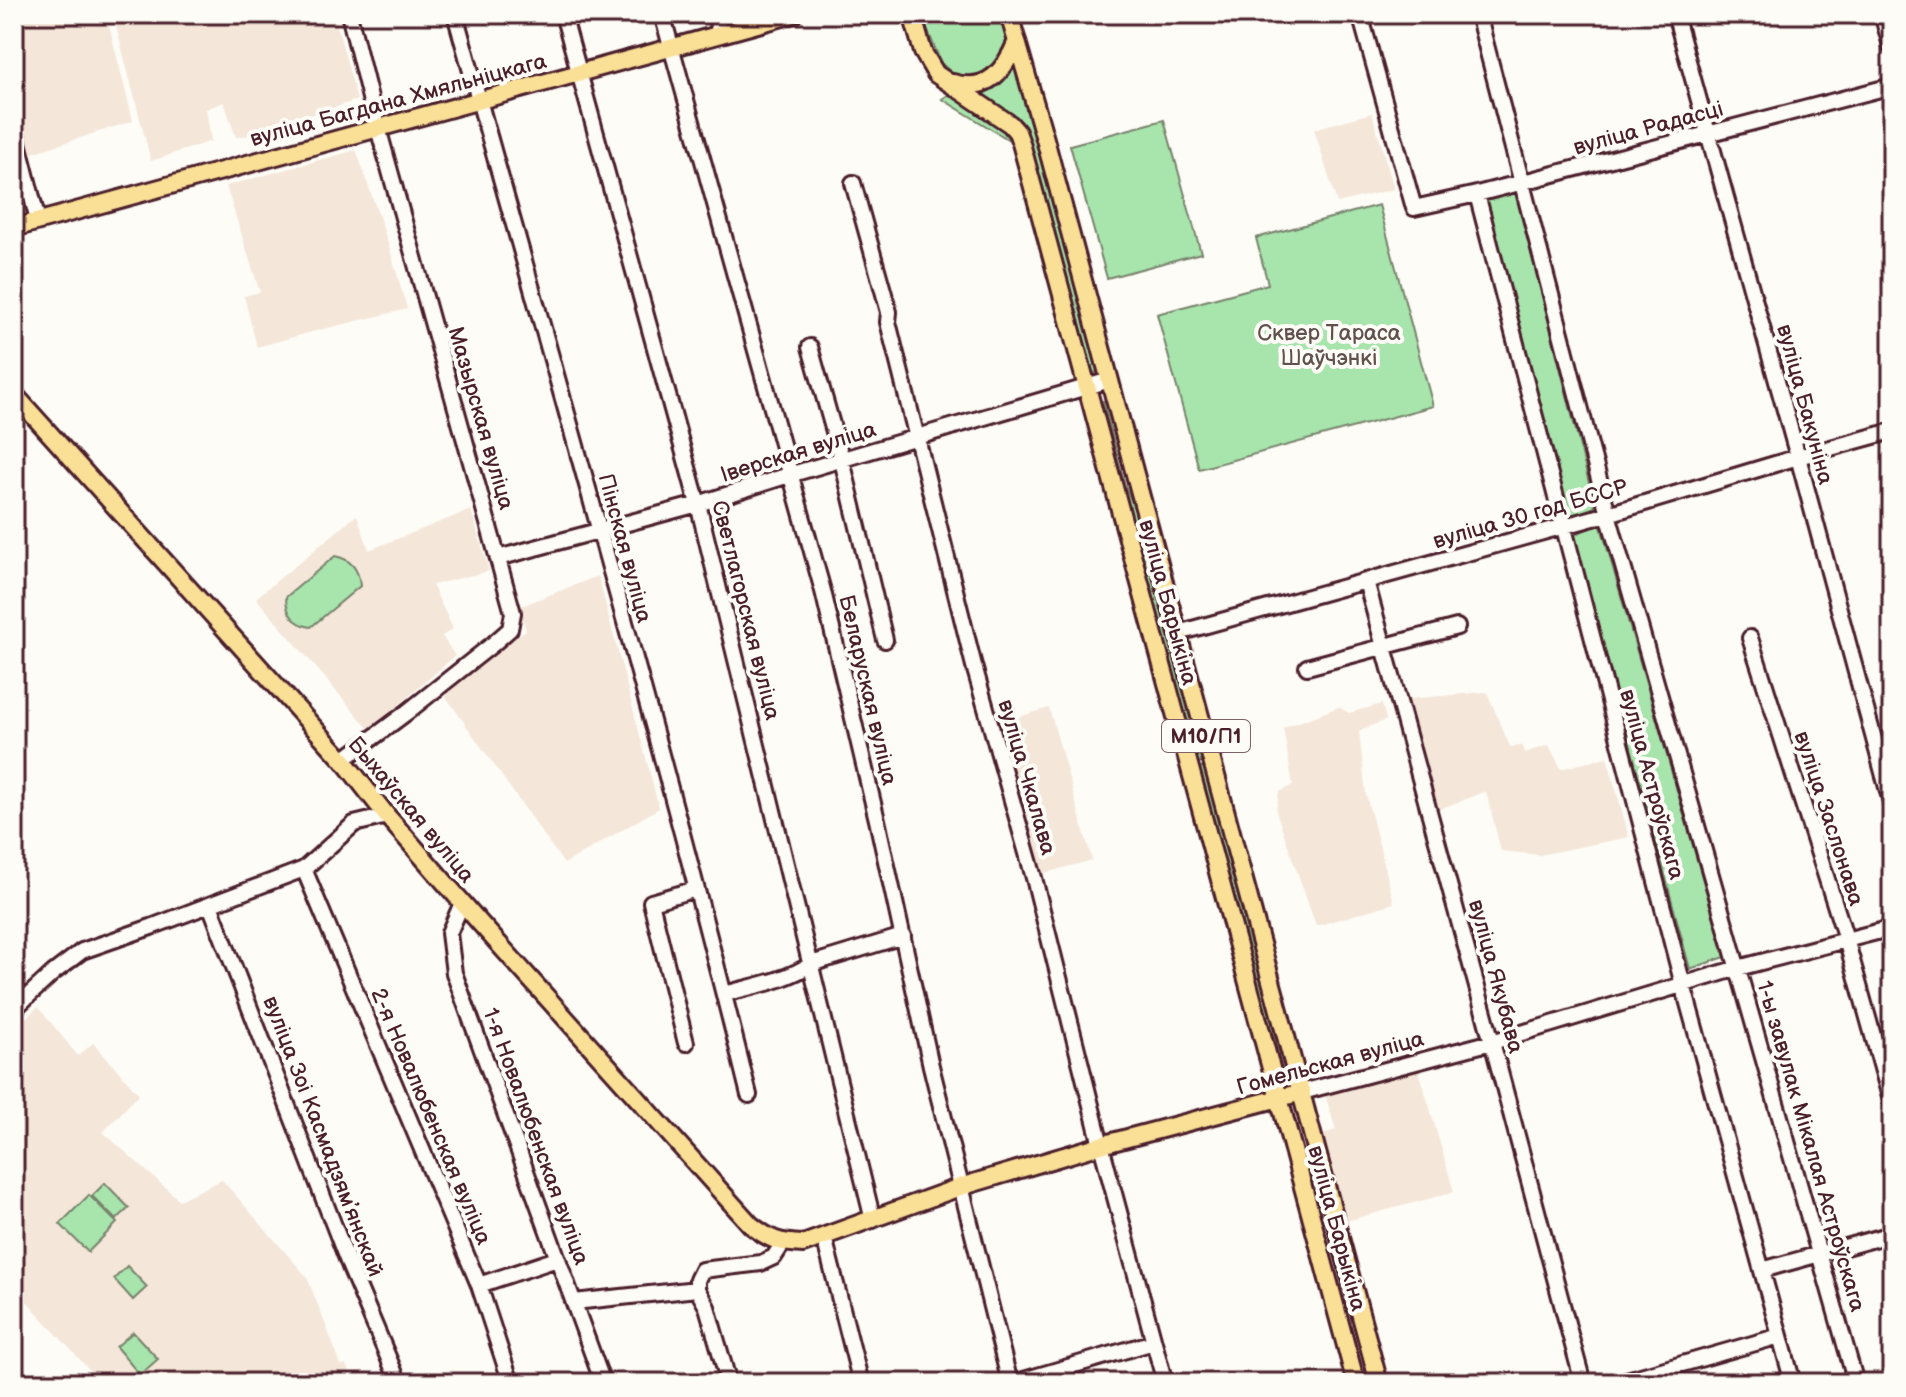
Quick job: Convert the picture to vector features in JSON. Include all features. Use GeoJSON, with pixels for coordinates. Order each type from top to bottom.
{"type":"FeatureCollection","features":[{"type":"Feature","properties":{"kind":"main road","name":"вуліца Багдана Хмяльніцкага"},"geometry":{"type":"LineString","coordinates":[[14,228],[794,14]]}},
{"type":"Feature","properties":{"kind":"main road","name":"вуліца Барыкіна"},"geometry":{"type":"LineString","coordinates":[[912,14],[923,52],[936,74],[1003,118],[1017,132],[1026,158],[1356,1383]]}},
{"type":"Feature","properties":{"kind":"main road","name":"вуліца Барыкіна"},"geometry":{"type":"LineString","coordinates":[[1009,14],[1379,1383]]}},
{"type":"Feature","properties":{"kind":"main road"},"geometry":{"type":"LineString","coordinates":[[947,82],[972,85],[995,77],[1017,41]]}},
{"type":"Feature","properties":{"kind":"main road","name":"Быхаўская вуліца"},"geometry":{"type":"LineString","coordinates":[[14,394],[343,760],[462,903],[751,1225],[782,1243]]}},
{"type":"Feature","properties":{"kind":"main road","name":"Гомельская вуліца"},"geometry":{"type":"LineString","coordinates":[[782,1243],[803,1244],[960,1187],[1101,1145],[1302,1092]]}},
{"type":"Feature","properties":{"kind":"street","name":"Мазырская вуліца"},"geometry":{"type":"LineString","coordinates":[[343,760],[510,629],[513,613],[349,14]]}},
{"type":"Feature","properties":{"kind":"street","name":"Пінская вуліца"},"geometry":{"type":"LineString","coordinates":[[455,14],[599,532],[749,1095]]}},
{"type":"Feature","properties":{"kind":"street","name":"Светлагорская вуліца"},"geometry":{"type":"LineString","coordinates":[[563,14],[698,504],[873,1220]]}},
{"type":"Feature","properties":{"kind":"street","name":"Беларуская вуліца"},"geometry":{"type":"LineString","coordinates":[[662,14],[823,591],[960,1187],[1011,1383]]}},
{"type":"Feature","properties":{"kind":"street"},"geometry":{"type":"LineString","coordinates":[[715,14],[720,34]]}},
{"type":"Feature","properties":{"kind":"street","name":"вуліца Радасці"},"geometry":{"type":"LineString","coordinates":[[1360,14],[1414,208],[1892,86]]}},
{"type":"Feature","properties":{"kind":"street","name":"вуліца Астроўскага"},"geometry":{"type":"LineString","coordinates":[[1478,14],[1608,514],[1738,968]]}},
{"type":"Feature","properties":{"kind":"street","name":"вуліца Бакуніна"},"geometry":{"type":"LineString","coordinates":[[1675,14],[1892,806]]}},
{"type":"Feature","properties":{"kind":"street"},"geometry":{"type":"LineString","coordinates":[[1882,14],[1892,49]]}},
{"type":"Feature","properties":{"kind":"street"},"geometry":{"type":"LineString","coordinates":[[14,127],[38,221]]}},
{"type":"Feature","properties":{"kind":"street","name":"вуліца Чкалава"},"geometry":{"type":"LineString","coordinates":[[853,183],[889,312],[888,322],[974,666],[1034,878],[1165,1383]]}},
{"type":"Feature","properties":{"kind":"street","name":"вуліца Астроўскага"},"geometry":{"type":"LineString","coordinates":[[1477,194],[1683,985],[1793,1383]]}},
{"type":"Feature","properties":{"kind":"street"},"geometry":{"type":"LineString","coordinates":[[810,347],[842,460],[885,640]]}},
{"type":"Feature","properties":{"kind":"street","name":"Іверская вуліца"},"geometry":{"type":"LineString","coordinates":[[498,558],[698,504],[1110,380]]}},
{"type":"Feature","properties":{"kind":"street","name":"вуліца 30 год БССР"},"geometry":{"type":"LineString","coordinates":[[1178,633],[1608,514],[1892,431]]}},
{"type":"Feature","properties":{"kind":"street","name":"вуліца Якубава"},"geometry":{"type":"LineString","coordinates":[[1366,581],[1583,1383]]}},
{"type":"Feature","properties":{"kind":"street"},"geometry":{"type":"LineString","coordinates":[[1307,667],[1457,627]]}},
{"type":"Feature","properties":{"kind":"street","name":"вуліца Заслонава"},"geometry":{"type":"LineString","coordinates":[[1750,638],[1846,939],[1892,1104]]}},
{"type":"Feature","properties":{"kind":"street"},"geometry":{"type":"LineString","coordinates":[[14,1009],[82,951],[304,869],[354,824],[387,816]]}},
{"type":"Feature","properties":{"kind":"street","name":"2-я Новалюбенская вуліца"},"geometry":{"type":"LineString","coordinates":[[304,869],[479,1285],[511,1383]]}},
{"type":"Feature","properties":{"kind":"street"},"geometry":{"type":"LineString","coordinates":[[686,1043],[651,902],[696,889]]}},
{"type":"Feature","properties":{"kind":"street","name":"1-я Новалюбенская вуліца"},"geometry":{"type":"LineString","coordinates":[[462,903],[449,933],[454,973],[603,1383]]}},
{"type":"Feature","properties":{"kind":"street","name":"вуліца Зоі Касмадзямʼянскай"},"geometry":{"type":"LineString","coordinates":[[210,905],[350,1267],[399,1383]]}},
{"type":"Feature","properties":{"kind":"street","name":"Гомельская вуліца"},"geometry":{"type":"LineString","coordinates":[[1302,1092],[1492,1042],[1738,968],[1892,928]]}},
{"type":"Feature","properties":{"kind":"street"},"geometry":{"type":"LineString","coordinates":[[724,994],[800,972],[811,964],[903,936]]}},
{"type":"Feature","properties":{"kind":"street","name":"1-ы завулак Мікалая Астроўскага"},"geometry":{"type":"LineString","coordinates":[[1738,968],[1856,1383]]}},
{"type":"Feature","properties":{"kind":"street"},"geometry":{"type":"LineString","coordinates":[[1762,1270],[1892,1234]]}},
{"type":"Feature","properties":{"kind":"street"},"geometry":{"type":"LineString","coordinates":[[824,1237],[861,1383]]}},
{"type":"Feature","properties":{"kind":"street"},"geometry":{"type":"LineString","coordinates":[[729,1383],[707,1307],[697,1289],[697,1280],[702,1270],[761,1263],[774,1257],[782,1243]]}},
{"type":"Feature","properties":{"kind":"street"},"geometry":{"type":"LineString","coordinates":[[479,1285],[557,1259]]}},
{"type":"Feature","properties":{"kind":"street"},"geometry":{"type":"LineString","coordinates":[[574,1302],[697,1289]]}},
{"type":"Feature","properties":{"kind":"street"},"geometry":{"type":"LineString","coordinates":[[1616,1383],[1780,1336]]}},
{"type":"Feature","properties":{"kind":"street"},"geometry":{"type":"LineString","coordinates":[[1011,1383],[1154,1342]]}},
{"type":"Feature","properties":{"kind":"shaded area"},"geometry":{"type":"Polygon","coordinates":[[[31,14],[106,14],[133,121],[29,154],[14,95],[14,19],[31,14]]]}},
{"type":"Feature","properties":{"kind":"shaded area"},"geometry":{"type":"Polygon","coordinates":[[[113,14],[334,14],[357,100],[236,137],[224,102],[206,109],[211,141],[151,161],[113,14]]]}},
{"type":"Feature","properties":{"kind":"shaded area"},"geometry":{"type":"Polygon","coordinates":[[[1372,113],[1394,189],[1337,203],[1314,129],[1372,113]]]}},
{"type":"Feature","properties":{"kind":"shaded area"},"geometry":{"type":"Polygon","coordinates":[[[356,150],[407,309],[257,347],[244,296],[260,292],[226,186],[356,150]]]}},
{"type":"Feature","properties":{"kind":"shaded area"},"geometry":{"type":"Polygon","coordinates":[[[471,510],[489,571],[432,585],[453,629],[442,636],[455,656],[370,730],[256,598],[357,515],[369,550],[471,510]]]}},
{"type":"Feature","properties":{"kind":"shaded area"},"geometry":{"type":"Polygon","coordinates":[[[598,576],[659,808],[564,864],[442,691],[526,630],[519,607],[598,576]]]}},
{"type":"Feature","properties":{"kind":"shaded area"},"geometry":{"type":"Polygon","coordinates":[[[1487,692],[1510,747],[1522,746],[1524,753],[1549,745],[1561,769],[1607,757],[1629,837],[1539,855],[1501,851],[1486,791],[1437,810],[1408,699],[1487,692]]]}},
{"type":"Feature","properties":{"kind":"shaded area"},"geometry":{"type":"Polygon","coordinates":[[[1382,704],[1386,720],[1359,731],[1366,795],[1394,903],[1316,926],[1276,811],[1279,792],[1293,785],[1283,728],[1339,707],[1349,713],[1382,704]]]}},
{"type":"Feature","properties":{"kind":"shaded area"},"geometry":{"type":"Polygon","coordinates":[[[1049,708],[1092,860],[1038,875],[995,724],[1049,708]]]}},
{"type":"Feature","properties":{"kind":"shaded area"},"geometry":{"type":"Polygon","coordinates":[[[38,1007],[78,1056],[93,1043],[139,1094],[103,1132],[179,1200],[222,1180],[307,1277],[341,1365],[346,1365],[355,1383],[124,1383],[93,1374],[14,1287],[14,1029],[38,1007]]]}},
{"type":"Feature","properties":{"kind":"shaded area"},"geometry":{"type":"Polygon","coordinates":[[[1419,1071],[1454,1192],[1346,1221],[1322,1135],[1336,1130],[1325,1094],[1419,1071]]]}},
{"type":"Feature","properties":{"kind":"green space"},"geometry":{"type":"Polygon","coordinates":[[[921,14],[1001,14],[1007,39],[1006,52],[988,73],[964,78],[941,63],[921,14]]]}},
{"type":"Feature","properties":{"kind":"green space"},"geometry":{"type":"Polygon","coordinates":[[[1015,62],[1098,370],[1094,374],[1022,122],[977,92],[1001,82],[1015,62]]]}},
{"type":"Feature","properties":{"kind":"green space"},"geometry":{"type":"Polygon","coordinates":[[[948,95],[986,115],[1014,143],[942,99],[948,95]]]}},
{"type":"Feature","properties":{"kind":"green space"},"geometry":{"type":"Polygon","coordinates":[[[1164,120],[1201,253],[1107,278],[1070,145],[1164,120]]]}},
{"type":"Feature","properties":{"kind":"green space"},"geometry":{"type":"Polygon","coordinates":[[[1515,188],[1595,507],[1566,518],[1484,198],[1515,188]]]}},
{"type":"Feature","properties":{"kind":"green space","name":"Сквер Тараса Шаўчэнкі"},"geometry":{"type":"Polygon","coordinates":[[[1379,205],[1433,406],[1199,469],[1157,314],[1268,284],[1256,238],[1379,205]]]}},
{"type":"Feature","properties":{"kind":"green space"},"geometry":{"type":"Polygon","coordinates":[[[1103,401],[1125,485],[1139,521],[1203,762],[1197,763],[1100,402],[1103,401]]]}},
{"type":"Feature","properties":{"kind":"green space"},"geometry":{"type":"Polygon","coordinates":[[[1600,523],[1725,957],[1690,969],[1574,535],[1600,523]]]}},
{"type":"Feature","properties":{"kind":"green space"},"geometry":{"type":"Polygon","coordinates":[[[335,556],[353,566],[360,586],[311,627],[296,621],[289,613],[286,597],[335,556]]]}},
{"type":"Feature","properties":{"kind":"green space"},"geometry":{"type":"Polygon","coordinates":[[[1204,766],[1287,1080],[1263,1006],[1199,768],[1204,766]]]}},
{"type":"Feature","properties":{"kind":"green space"},"geometry":{"type":"Polygon","coordinates":[[[105,1183],[129,1208],[116,1220],[92,1196],[105,1183]]]}},
{"type":"Feature","properties":{"kind":"green space"},"geometry":{"type":"Polygon","coordinates":[[[89,1195],[117,1223],[88,1252],[60,1224],[89,1195]]]}},
{"type":"Feature","properties":{"kind":"green space"},"geometry":{"type":"Polygon","coordinates":[[[127,1266],[147,1287],[133,1300],[114,1279],[127,1266]]]}},
{"type":"Feature","properties":{"kind":"green space"},"geometry":{"type":"Polygon","coordinates":[[[133,1332],[158,1359],[140,1375],[116,1347],[133,1332]]]}}]}
